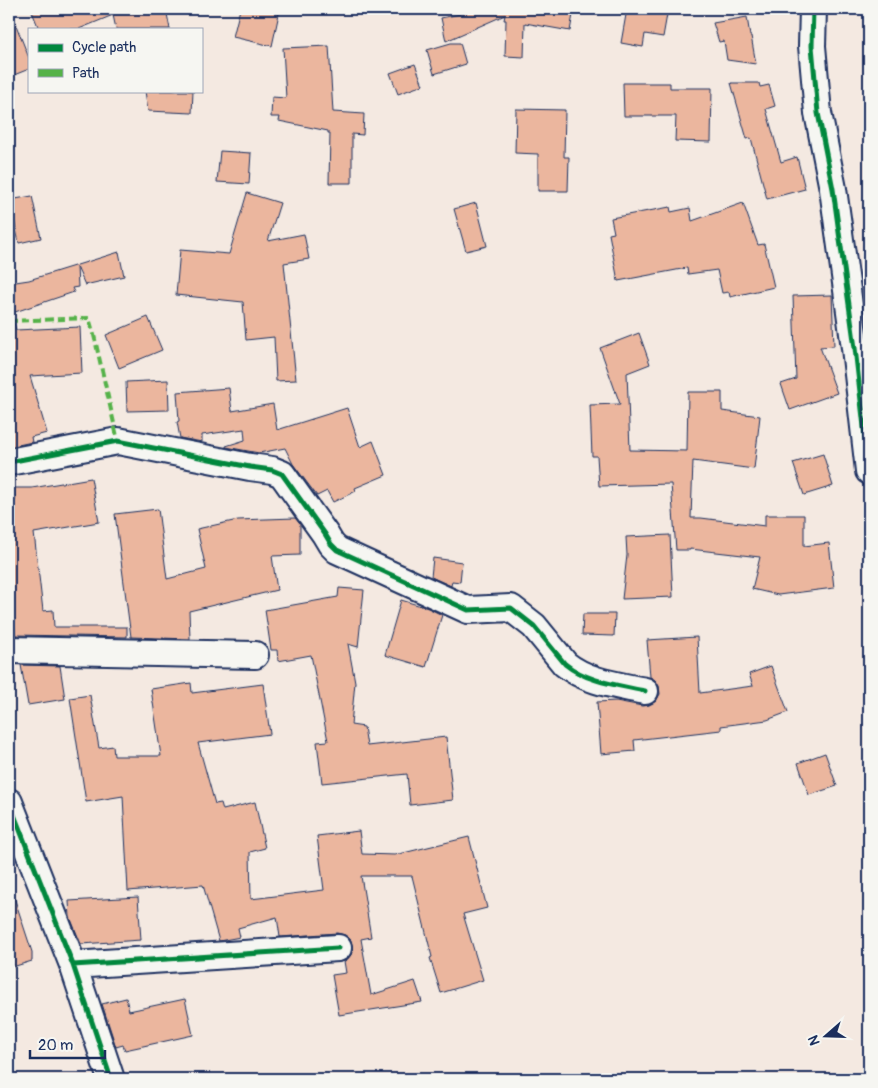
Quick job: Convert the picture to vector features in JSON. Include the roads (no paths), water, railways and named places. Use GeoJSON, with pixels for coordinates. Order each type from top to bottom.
{"type":"FeatureCollection","features":[{"type":"Feature","properties":{"kind":"street"},"geometry":{"type":"LineString","coordinates":[[813,9],[812,46],[818,113],[834,189],[869,471]]}},
{"type":"Feature","properties":{"kind":"street"},"geometry":{"type":"LineString","coordinates":[[9,462],[118,441],[250,468],[272,470],[282,474],[337,550],[468,610],[511,608],[534,626],[565,664],[582,676],[645,691]]}},
{"type":"Feature","properties":{"kind":"street"},"geometry":{"type":"LineString","coordinates":[[9,650],[255,655]]}},
{"type":"Feature","properties":{"kind":"street"},"geometry":{"type":"LineString","coordinates":[[9,802],[16,838],[73,965],[111,1079]]}},
{"type":"Feature","properties":{"kind":"street"},"geometry":{"type":"LineString","coordinates":[[73,965],[338,948]]}}]}
